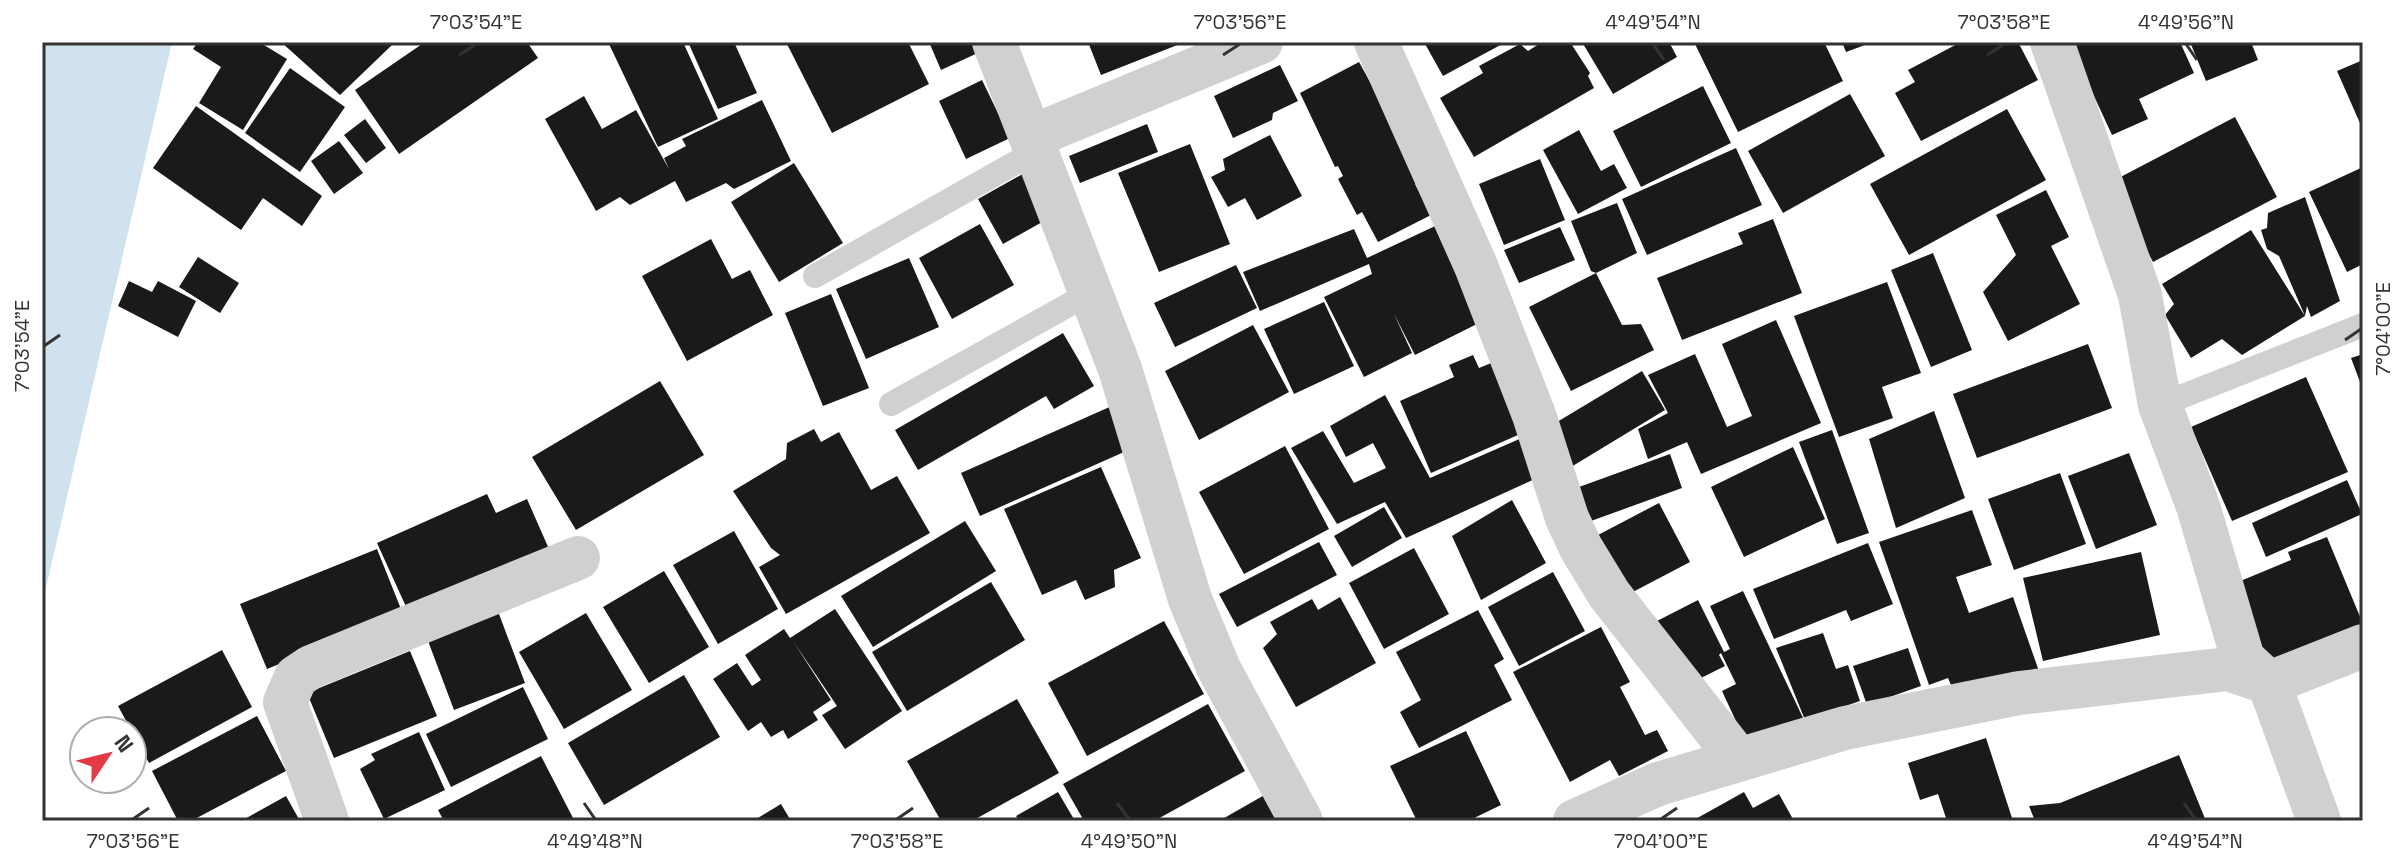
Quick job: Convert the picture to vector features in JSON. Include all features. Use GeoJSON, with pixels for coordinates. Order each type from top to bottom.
{"type":"FeatureCollection","features":[{"type":"Feature","properties":{"kind":"street"},"geometry":{"type":"LineString","coordinates":[[994,42],[1120,369],[1190,599],[1219,669],[1301,821]]}},
{"type":"Feature","properties":{"kind":"street"},"geometry":{"type":"LineString","coordinates":[[1033,144],[1261,42]]}},
{"type":"Feature","properties":{"kind":"street"},"geometry":{"type":"LineString","coordinates":[[1376,42],[1476,266],[1534,415],[1567,518],[1581,548],[1609,594],[1739,760]]}},
{"type":"Feature","properties":{"kind":"street"},"geometry":{"type":"LineString","coordinates":[[2052,42],[2140,295],[2160,405],[2198,506],[2243,659],[2269,683],[2319,821]]}},
{"type":"Feature","properties":{"kind":"street"},"geometry":{"type":"LineString","coordinates":[[327,821],[285,702],[296,677],[311,667],[578,558]]}},
{"type":"Feature","properties":{"kind":"street"},"geometry":{"type":"LineString","coordinates":[[1575,821],[1658,784],[1845,728],[2019,693],[2228,669],[2269,683],[2363,646]]}},
{"type":"Feature","properties":{"kind":"lane"},"geometry":{"type":"LineString","coordinates":[[815,276],[1033,144]]}},
{"type":"Feature","properties":{"kind":"lane"},"geometry":{"type":"LineString","coordinates":[[891,404],[1090,293]]}},
{"type":"Feature","properties":{"kind":"lane"},"geometry":{"type":"LineString","coordinates":[[2160,405],[2363,325]]}},
{"type":"Feature","properties":{"kind":"water"},"geometry":{"type":"Polygon","coordinates":[[[42,42],[172,42],[42,605],[42,42]]]}},
{"type":"Feature","properties":{"kind":"building"},"geometry":{"type":"Polygon","coordinates":[[[198,42],[259,42],[287,59],[243,130],[199,103],[221,67],[193,49],[198,42]]]}},
{"type":"Feature","properties":{"kind":"building"},"geometry":{"type":"Polygon","coordinates":[[[281,42],[389,42],[392,45],[340,95],[281,42]]]}},
{"type":"Feature","properties":{"kind":"building"},"geometry":{"type":"Polygon","coordinates":[[[425,42],[527,42],[538,58],[399,154],[355,90],[425,42]]]}},
{"type":"Feature","properties":{"kind":"building"},"geometry":{"type":"Polygon","coordinates":[[[683,42],[718,119],[658,147],[609,44],[683,42]]]}},
{"type":"Feature","properties":{"kind":"building"},"geometry":{"type":"Polygon","coordinates":[[[688,42],[734,42],[757,93],[718,109],[688,42]]]}},
{"type":"Feature","properties":{"kind":"building"},"geometry":{"type":"Polygon","coordinates":[[[786,42],[908,42],[929,84],[832,133],[786,42]]]}},
{"type":"Feature","properties":{"kind":"building"},"geometry":{"type":"Polygon","coordinates":[[[929,42],[978,42],[982,51],[941,70],[929,42]]]}},
{"type":"Feature","properties":{"kind":"building"},"geometry":{"type":"Polygon","coordinates":[[[1088,42],[1185,42],[1101,75],[1088,42]]]}},
{"type":"Feature","properties":{"kind":"building"},"geometry":{"type":"Polygon","coordinates":[[[1424,42],[1506,42],[1443,76],[1424,42]]]}},
{"type":"Feature","properties":{"kind":"building"},"geometry":{"type":"Polygon","coordinates":[[[1542,42],[1570,42],[1590,73],[1588,76],[1594,88],[1474,157],[1440,98],[1483,73],[1479,66],[1520,44],[1528,51],[1542,42]]]}},
{"type":"Feature","properties":{"kind":"building"},"geometry":{"type":"Polygon","coordinates":[[[1582,42],[1669,42],[1677,57],[1613,94],[1582,42]]]}},
{"type":"Feature","properties":{"kind":"building"},"geometry":{"type":"Polygon","coordinates":[[[1694,42],[1824,42],[1843,81],[1738,132],[1694,42]]]}},
{"type":"Feature","properties":{"kind":"building"},"geometry":{"type":"Polygon","coordinates":[[[1842,42],[1873,42],[1846,52],[1842,42]]]}},
{"type":"Feature","properties":{"kind":"building"},"geometry":{"type":"Polygon","coordinates":[[[1961,42],[2018,42],[2038,80],[1921,141],[1895,93],[1915,82],[1908,70],[1961,42]]]}},
{"type":"Feature","properties":{"kind":"building"},"geometry":{"type":"Polygon","coordinates":[[[2069,42],[2180,42],[2194,73],[2139,99],[2148,119],[2112,135],[2069,42]]]}},
{"type":"Feature","properties":{"kind":"building"},"geometry":{"type":"Polygon","coordinates":[[[2190,42],[2251,42],[2258,60],[2206,81],[2190,42]]]}},
{"type":"Feature","properties":{"kind":"building"},"geometry":{"type":"Polygon","coordinates":[[[2363,60],[2363,130],[2337,71],[2363,60]]]}},
{"type":"Feature","properties":{"kind":"building"},"geometry":{"type":"Polygon","coordinates":[[[1359,62],[1424,179],[1415,184],[1431,215],[1378,242],[1362,212],[1357,215],[1338,179],[1343,176],[1338,166],[1335,167],[1300,93],[1359,62]]]}},
{"type":"Feature","properties":{"kind":"building"},"geometry":{"type":"Polygon","coordinates":[[[1280,65],[1298,101],[1273,113],[1272,120],[1233,138],[1214,96],[1280,65]]]}},
{"type":"Feature","properties":{"kind":"building"},"geometry":{"type":"Polygon","coordinates":[[[290,68],[345,107],[300,172],[245,133],[290,68]]]}},
{"type":"Feature","properties":{"kind":"building"},"geometry":{"type":"Polygon","coordinates":[[[982,80],[1010,138],[966,159],[939,101],[982,80]]]}},
{"type":"Feature","properties":{"kind":"building"},"geometry":{"type":"Polygon","coordinates":[[[1703,86],[1731,143],[1641,187],[1613,131],[1703,86]]]}},
{"type":"Feature","properties":{"kind":"building"},"geometry":{"type":"Polygon","coordinates":[[[1850,94],[1885,156],[1783,213],[1748,151],[1850,94]]]}},
{"type":"Feature","properties":{"kind":"building"},"geometry":{"type":"Polygon","coordinates":[[[584,96],[602,129],[636,110],[669,169],[664,158],[686,146],[682,139],[762,100],[791,161],[734,189],[726,183],[686,202],[675,181],[630,205],[620,197],[596,211],[545,119],[584,96]]]}},
{"type":"Feature","properties":{"kind":"building"},"geometry":{"type":"Polygon","coordinates":[[[196,106],[322,196],[302,226],[263,198],[241,230],[153,168],[196,106]]]}},
{"type":"Feature","properties":{"kind":"building"},"geometry":{"type":"Polygon","coordinates":[[[2007,109],[2046,180],[1909,255],[1870,184],[2007,109]]]}},
{"type":"Feature","properties":{"kind":"building"},"geometry":{"type":"Polygon","coordinates":[[[2235,117],[2277,197],[2153,262],[2111,182],[2235,117]]]}},
{"type":"Feature","properties":{"kind":"building"},"geometry":{"type":"Polygon","coordinates":[[[365,119],[386,148],[366,163],[344,135],[365,119]]]}},
{"type":"Feature","properties":{"kind":"building"},"geometry":{"type":"Polygon","coordinates":[[[1147,124],[1158,152],[1080,183],[1069,156],[1147,124]]]}},
{"type":"Feature","properties":{"kind":"building"},"geometry":{"type":"Polygon","coordinates":[[[1579,130],[1601,171],[1614,164],[1627,188],[1578,214],[1543,150],[1579,130]]]}},
{"type":"Feature","properties":{"kind":"building"},"geometry":{"type":"Polygon","coordinates":[[[1270,135],[1302,196],[1257,220],[1245,198],[1228,207],[1211,177],[1225,170],[1223,159],[1270,135]]]}},
{"type":"Feature","properties":{"kind":"building"},"geometry":{"type":"Polygon","coordinates":[[[339,141],[363,173],[334,194],[311,161],[339,141]]]}},
{"type":"Feature","properties":{"kind":"building"},"geometry":{"type":"Polygon","coordinates":[[[1190,144],[1230,244],[1159,272],[1118,173],[1190,144]]]}},
{"type":"Feature","properties":{"kind":"building"},"geometry":{"type":"Polygon","coordinates":[[[1736,148],[1762,205],[1647,255],[1622,199],[1736,148]]]}},
{"type":"Feature","properties":{"kind":"building"},"geometry":{"type":"Polygon","coordinates":[[[1540,159],[1565,220],[1504,245],[1479,184],[1540,159]]]}},
{"type":"Feature","properties":{"kind":"building"},"geometry":{"type":"Polygon","coordinates":[[[794,163],[843,243],[779,282],[731,202],[794,163]]]}},
{"type":"Feature","properties":{"kind":"building"},"geometry":{"type":"Polygon","coordinates":[[[2363,167],[2363,264],[2347,272],[2309,192],[2363,167]]]}},
{"type":"Feature","properties":{"kind":"building"},"geometry":{"type":"Polygon","coordinates":[[[1026,172],[1051,217],[1003,244],[978,199],[1026,172]]]}},
{"type":"Feature","properties":{"kind":"building"},"geometry":{"type":"Polygon","coordinates":[[[2046,190],[2069,237],[2051,246],[2080,304],[2008,341],[1983,292],[2016,255],[1996,215],[2046,190]]]}},
{"type":"Feature","properties":{"kind":"building"},"geometry":{"type":"Polygon","coordinates":[[[2305,197],[2340,301],[2311,317],[2307,306],[2305,316],[2279,256],[2267,249],[2261,230],[2267,228],[2268,213],[2305,197]]]}},
{"type":"Feature","properties":{"kind":"building"},"geometry":{"type":"Polygon","coordinates":[[[1617,203],[1637,253],[1596,273],[1591,271],[1571,221],[1617,203]]]}},
{"type":"Feature","properties":{"kind":"building"},"geometry":{"type":"Polygon","coordinates":[[[1773,219],[1802,293],[1682,340],[1657,278],[1743,244],[1738,233],[1773,219]]]}},
{"type":"Feature","properties":{"kind":"building"},"geometry":{"type":"Polygon","coordinates":[[[1448,220],[1487,319],[1415,355],[1394,314],[1412,353],[1364,377],[1324,297],[1372,274],[1369,264],[1260,311],[1243,272],[1354,229],[1367,258],[1448,220]]]}},
{"type":"Feature","properties":{"kind":"building"},"geometry":{"type":"Polygon","coordinates":[[[980,224],[1014,285],[952,319],[919,258],[980,224]]]}},
{"type":"Feature","properties":{"kind":"building"},"geometry":{"type":"Polygon","coordinates":[[[1560,227],[1575,260],[1519,283],[1504,250],[1560,227]]]}},
{"type":"Feature","properties":{"kind":"building"},"geometry":{"type":"Polygon","coordinates":[[[2251,230],[2305,316],[2242,355],[2222,339],[2191,358],[2165,315],[2174,304],[2162,284],[2251,230]]]}},
{"type":"Feature","properties":{"kind":"building"},"geometry":{"type":"Polygon","coordinates":[[[711,239],[732,279],[750,270],[773,315],[687,361],[642,276],[711,239]]]}},
{"type":"Feature","properties":{"kind":"building"},"geometry":{"type":"Polygon","coordinates":[[[1933,253],[1972,350],[1931,367],[1891,270],[1933,253]]]}},
{"type":"Feature","properties":{"kind":"building"},"geometry":{"type":"Polygon","coordinates":[[[198,257],[239,283],[220,313],[179,287],[198,257]]]}},
{"type":"Feature","properties":{"kind":"building"},"geometry":{"type":"Polygon","coordinates":[[[909,258],[939,327],[866,359],[836,289],[909,258]]]}},
{"type":"Feature","properties":{"kind":"building"},"geometry":{"type":"Polygon","coordinates":[[[1236,265],[1257,308],[1175,347],[1154,303],[1236,265]]]}},
{"type":"Feature","properties":{"kind":"building"},"geometry":{"type":"Polygon","coordinates":[[[1596,273],[1622,325],[1641,324],[1654,350],[1571,391],[1529,307],[1596,273]]]}},
{"type":"Feature","properties":{"kind":"building"},"geometry":{"type":"Polygon","coordinates":[[[129,281],[152,292],[158,281],[196,301],[178,337],[118,306],[129,281]]]}},
{"type":"Feature","properties":{"kind":"building"},"geometry":{"type":"Polygon","coordinates":[[[1887,282],[1921,373],[1882,387],[1893,418],[1839,437],[1794,316],[1887,282]]]}},
{"type":"Feature","properties":{"kind":"building"},"geometry":{"type":"Polygon","coordinates":[[[831,294],[869,388],[823,406],[785,313],[831,294]]]}},
{"type":"Feature","properties":{"kind":"building"},"geometry":{"type":"Polygon","coordinates":[[[1324,302],[1354,366],[1294,394],[1264,329],[1324,302]]]}},
{"type":"Feature","properties":{"kind":"building"},"geometry":{"type":"Polygon","coordinates":[[[1776,320],[1821,423],[1701,474],[1687,442],[1648,459],[1638,429],[1668,413],[1648,375],[1695,354],[1727,427],[1752,416],[1722,344],[1776,320]]]}},
{"type":"Feature","properties":{"kind":"building"},"geometry":{"type":"Polygon","coordinates":[[[1253,325],[1289,392],[1199,440],[1165,371],[1253,325]]]}},
{"type":"Feature","properties":{"kind":"building"},"geometry":{"type":"Polygon","coordinates":[[[1063,333],[1094,386],[1054,409],[1046,396],[918,470],[895,430],[1063,333]]]}},
{"type":"Feature","properties":{"kind":"building"},"geometry":{"type":"Polygon","coordinates":[[[2088,344],[2112,408],[1977,458],[1953,394],[2088,344]]]}},
{"type":"Feature","properties":{"kind":"building"},"geometry":{"type":"Polygon","coordinates":[[[2363,354],[2363,390],[2351,358],[2363,354]]]}},
{"type":"Feature","properties":{"kind":"building"},"geometry":{"type":"Polygon","coordinates":[[[1473,355],[1479,368],[1506,357],[1534,428],[1431,473],[1400,401],[1454,377],[1449,365],[1473,355]]]}},
{"type":"Feature","properties":{"kind":"building"},"geometry":{"type":"Polygon","coordinates":[[[1642,371],[1665,410],[1571,467],[1547,428],[1642,371]]]}},
{"type":"Feature","properties":{"kind":"building"},"geometry":{"type":"Polygon","coordinates":[[[2306,377],[2348,472],[2232,521],[2191,427],[2306,377]]]}},
{"type":"Feature","properties":{"kind":"building"},"geometry":{"type":"Polygon","coordinates":[[[660,381],[704,455],[576,530],[532,457],[660,381]]]}},
{"type":"Feature","properties":{"kind":"building"},"geometry":{"type":"Polygon","coordinates":[[[1385,395],[1430,478],[1524,437],[1539,477],[1406,538],[1385,502],[1337,524],[1291,448],[1323,431],[1354,483],[1386,468],[1373,443],[1346,457],[1330,426],[1385,395]]]}},
{"type":"Feature","properties":{"kind":"building"},"geometry":{"type":"Polygon","coordinates":[[[1114,405],[1133,448],[980,516],[961,473],[1114,405]]]}},
{"type":"Feature","properties":{"kind":"building"},"geometry":{"type":"Polygon","coordinates":[[[1934,411],[1965,498],[1896,528],[1869,439],[1934,411]]]}},
{"type":"Feature","properties":{"kind":"building"},"geometry":{"type":"Polygon","coordinates":[[[814,429],[821,442],[839,432],[871,490],[897,476],[930,533],[786,614],[759,567],[780,555],[771,548],[733,491],[786,459],[787,443],[814,429]]]}},
{"type":"Feature","properties":{"kind":"building"},"geometry":{"type":"Polygon","coordinates":[[[1832,430],[1869,533],[1837,544],[1799,442],[1832,430]]]}},
{"type":"Feature","properties":{"kind":"building"},"geometry":{"type":"Polygon","coordinates":[[[1285,446],[1329,529],[1244,574],[1199,492],[1285,446]]]}},
{"type":"Feature","properties":{"kind":"building"},"geometry":{"type":"Polygon","coordinates":[[[1793,447],[1825,519],[1744,557],[1711,487],[1793,447]]]}},
{"type":"Feature","properties":{"kind":"building"},"geometry":{"type":"Polygon","coordinates":[[[2129,453],[2157,525],[2096,549],[2068,476],[2129,453]]]}},
{"type":"Feature","properties":{"kind":"building"},"geometry":{"type":"Polygon","coordinates":[[[1670,454],[1682,488],[1591,521],[1579,487],[1670,454]]]}},
{"type":"Feature","properties":{"kind":"building"},"geometry":{"type":"Polygon","coordinates":[[[1101,467],[1141,558],[1114,570],[1115,587],[1085,600],[1076,580],[1042,595],[1004,509],[1101,467]]]}},
{"type":"Feature","properties":{"kind":"building"},"geometry":{"type":"Polygon","coordinates":[[[2060,473],[2086,544],[2014,570],[1988,499],[2060,473]]]}},
{"type":"Feature","properties":{"kind":"building"},"geometry":{"type":"Polygon","coordinates":[[[2347,480],[2362,514],[2266,557],[2252,523],[2347,480]]]}},
{"type":"Feature","properties":{"kind":"building"},"geometry":{"type":"Polygon","coordinates":[[[487,494],[496,513],[527,499],[549,549],[408,611],[377,543],[487,494]]]}},
{"type":"Feature","properties":{"kind":"building"},"geometry":{"type":"Polygon","coordinates":[[[1512,500],[1546,563],[1481,600],[1452,536],[1512,500]]]}},
{"type":"Feature","properties":{"kind":"building"},"geometry":{"type":"Polygon","coordinates":[[[1659,503],[1690,562],[1629,594],[1598,535],[1659,503]]]}},
{"type":"Feature","properties":{"kind":"building"},"geometry":{"type":"Polygon","coordinates":[[[1384,507],[1402,538],[1352,567],[1334,536],[1384,507]]]}},
{"type":"Feature","properties":{"kind":"building"},"geometry":{"type":"Polygon","coordinates":[[[1972,510],[1992,565],[1956,577],[1969,613],[2013,597],[2041,677],[1958,702],[1948,678],[1929,685],[1879,542],[1972,510]]]}},
{"type":"Feature","properties":{"kind":"building"},"geometry":{"type":"Polygon","coordinates":[[[965,521],[996,571],[873,647],[841,596],[965,521]]]}},
{"type":"Feature","properties":{"kind":"building"},"geometry":{"type":"Polygon","coordinates":[[[734,531],[778,609],[718,644],[673,565],[734,531]]]}},
{"type":"Feature","properties":{"kind":"building"},"geometry":{"type":"Polygon","coordinates":[[[2327,537],[2363,630],[2262,673],[2238,582],[2291,560],[2288,552],[2327,537]]]}},
{"type":"Feature","properties":{"kind":"building"},"geometry":{"type":"Polygon","coordinates":[[[1319,542],[1337,575],[1237,627],[1219,594],[1319,542]]]}},
{"type":"Feature","properties":{"kind":"building"},"geometry":{"type":"Polygon","coordinates":[[[1868,543],[1893,604],[1851,621],[1846,610],[1774,639],[1753,589],[1868,543]]]}},
{"type":"Feature","properties":{"kind":"building"},"geometry":{"type":"Polygon","coordinates":[[[1414,548],[1449,614],[1384,649],[1349,583],[1414,548]]]}},
{"type":"Feature","properties":{"kind":"building"},"geometry":{"type":"Polygon","coordinates":[[[377,549],[403,614],[267,669],[240,604],[377,549]]]}},
{"type":"Feature","properties":{"kind":"building"},"geometry":{"type":"Polygon","coordinates":[[[2141,552],[2160,635],[2043,661],[2023,578],[2141,552]]]}},
{"type":"Feature","properties":{"kind":"building"},"geometry":{"type":"Polygon","coordinates":[[[664,571],[709,647],[649,683],[603,607],[664,571]]]}},
{"type":"Feature","properties":{"kind":"building"},"geometry":{"type":"Polygon","coordinates":[[[1553,572],[1585,631],[1519,666],[1488,607],[1553,572]]]}},
{"type":"Feature","properties":{"kind":"building"},"geometry":{"type":"Polygon","coordinates":[[[991,582],[1025,640],[907,711],[872,652],[991,582]]]}},
{"type":"Feature","properties":{"kind":"building"},"geometry":{"type":"Polygon","coordinates":[[[1743,591],[1804,720],[1747,745],[1722,691],[1736,684],[1721,653],[1719,655],[1725,666],[1689,684],[1657,621],[1698,600],[1724,652],[1730,649],[1710,606],[1743,591]]]}},
{"type":"Feature","properties":{"kind":"building"},"geometry":{"type":"Polygon","coordinates":[[[1340,597],[1376,663],[1296,707],[1263,648],[1277,634],[1270,622],[1312,599],[1318,610],[1340,597]]]}},
{"type":"Feature","properties":{"kind":"building"},"geometry":{"type":"Polygon","coordinates":[[[496,606],[525,683],[454,710],[425,633],[496,606]]]}},
{"type":"Feature","properties":{"kind":"building"},"geometry":{"type":"Polygon","coordinates":[[[835,609],[902,711],[845,749],[822,715],[837,706],[793,641],[831,700],[813,712],[818,720],[788,739],[783,730],[771,737],[761,722],[748,731],[713,679],[737,663],[752,686],[761,680],[745,655],[784,629],[790,638],[835,609]]]}},
{"type":"Feature","properties":{"kind":"building"},"geometry":{"type":"Polygon","coordinates":[[[1478,610],[1504,659],[1494,665],[1512,700],[1419,748],[1400,712],[1421,700],[1396,652],[1478,610]]]}},
{"type":"Feature","properties":{"kind":"building"},"geometry":{"type":"Polygon","coordinates":[[[586,613],[632,690],[564,729],[519,652],[586,613]]]}},
{"type":"Feature","properties":{"kind":"building"},"geometry":{"type":"Polygon","coordinates":[[[1164,621],[1204,694],[1087,756],[1048,683],[1164,621]]]}},
{"type":"Feature","properties":{"kind":"building"},"geometry":{"type":"Polygon","coordinates":[[[1601,627],[1630,682],[1620,687],[1645,735],[1657,730],[1668,751],[1619,776],[1610,760],[1570,782],[1513,672],[1601,627]]]}},
{"type":"Feature","properties":{"kind":"building"},"geometry":{"type":"Polygon","coordinates":[[[1823,633],[1836,669],[1848,665],[1860,701],[1805,720],[1776,648],[1823,633]]]}},
{"type":"Feature","properties":{"kind":"building"},"geometry":{"type":"Polygon","coordinates":[[[1908,648],[1921,686],[1867,705],[1853,666],[1908,648]]]}},
{"type":"Feature","properties":{"kind":"building"},"geometry":{"type":"Polygon","coordinates":[[[222,650],[252,707],[149,763],[148,715],[123,715],[118,706],[222,650]]]}},
{"type":"Feature","properties":{"kind":"building"},"geometry":{"type":"Polygon","coordinates":[[[410,651],[437,716],[334,758],[307,693],[410,651]]]}},
{"type":"Feature","properties":{"kind":"building"},"geometry":{"type":"Polygon","coordinates":[[[684,675],[720,737],[604,805],[568,743],[684,675]]]}},
{"type":"Feature","properties":{"kind":"building"},"geometry":{"type":"Polygon","coordinates":[[[523,687],[548,739],[451,787],[426,734],[523,687]]]}},
{"type":"Feature","properties":{"kind":"building"},"geometry":{"type":"Polygon","coordinates":[[[1017,699],[1059,773],[972,821],[941,821],[907,761],[1017,699]]]}},
{"type":"Feature","properties":{"kind":"building"},"geometry":{"type":"Polygon","coordinates":[[[1208,704],[1245,771],[1154,821],[1084,821],[1063,784],[1208,704]]]}},
{"type":"Feature","properties":{"kind":"building"},"geometry":{"type":"Polygon","coordinates":[[[257,716],[286,771],[191,821],[178,821],[152,771],[257,716]]]}},
{"type":"Feature","properties":{"kind":"building"},"geometry":{"type":"Polygon","coordinates":[[[1466,731],[1501,805],[1468,821],[1417,821],[1390,766],[1466,731]]]}},
{"type":"Feature","properties":{"kind":"building"},"geometry":{"type":"Polygon","coordinates":[[[419,732],[445,790],[384,819],[360,769],[375,760],[371,754],[419,732]]]}},
{"type":"Feature","properties":{"kind":"building"},"geometry":{"type":"Polygon","coordinates":[[[1986,738],[2013,821],[1947,821],[1938,794],[1920,800],[1908,763],[1986,738]]]}},
{"type":"Feature","properties":{"kind":"building"},"geometry":{"type":"Polygon","coordinates":[[[2179,755],[2206,821],[2035,821],[2029,806],[2060,803],[2179,755]]]}},
{"type":"Feature","properties":{"kind":"building"},"geometry":{"type":"Polygon","coordinates":[[[541,756],[573,818],[568,821],[444,821],[438,810],[541,756]]]}},
{"type":"Feature","properties":{"kind":"building"},"geometry":{"type":"Polygon","coordinates":[[[1058,792],[1075,821],[1019,821],[1016,816],[1058,792]]]}},
{"type":"Feature","properties":{"kind":"building"},"geometry":{"type":"Polygon","coordinates":[[[1744,792],[1753,808],[1779,794],[1794,821],[1692,821],[1744,792]]]}},
{"type":"Feature","properties":{"kind":"building"},"geometry":{"type":"Polygon","coordinates":[[[1268,793],[1284,821],[1219,821],[1268,793]]]}},
{"type":"Feature","properties":{"kind":"building"},"geometry":{"type":"Polygon","coordinates":[[[286,796],[300,821],[241,821],[286,796]]]}},
{"type":"Feature","properties":{"kind":"building"},"geometry":{"type":"Polygon","coordinates":[[[781,804],[791,821],[753,821],[781,804]]]}}]}
